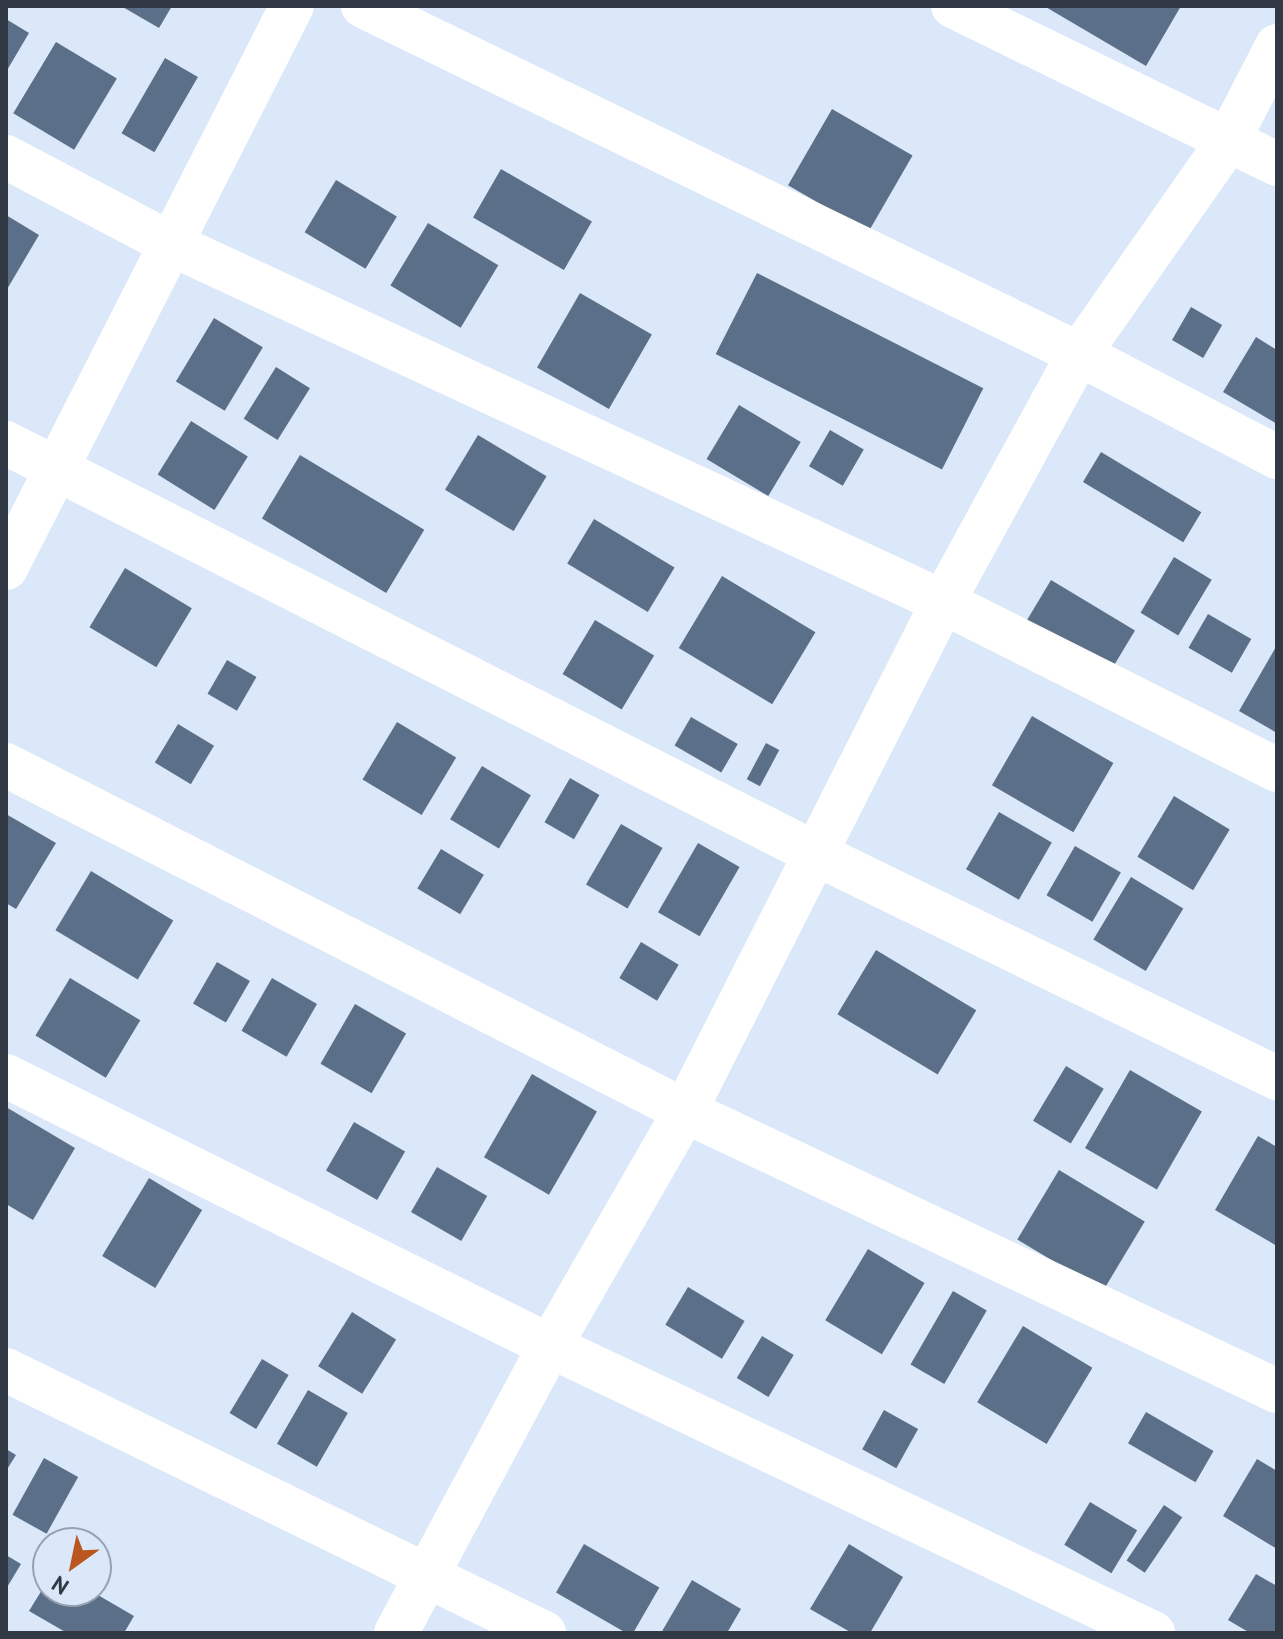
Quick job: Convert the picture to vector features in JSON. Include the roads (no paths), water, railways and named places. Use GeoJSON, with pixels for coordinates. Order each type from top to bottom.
{"type":"FeatureCollection","features":[{"type":"Feature","properties":{"kind":"street"},"geometry":{"type":"LineString","coordinates":[[6,568],[292,6]]}},
{"type":"Feature","properties":{"kind":"street"},"geometry":{"type":"LineString","coordinates":[[363,6],[1079,354],[1277,457]]}},
{"type":"Feature","properties":{"kind":"street"},"geometry":{"type":"LineString","coordinates":[[953,6],[1277,164]]}},
{"type":"Feature","properties":{"kind":"street"},"geometry":{"type":"LineString","coordinates":[[396,1633],[550,1346],[685,1111],[943,602],[1079,354],[1228,141],[1277,46]]}},
{"type":"Feature","properties":{"kind":"street"},"geometry":{"type":"LineString","coordinates":[[6,157],[171,244],[943,602],[1277,770]]}},
{"type":"Feature","properties":{"kind":"street"},"geometry":{"type":"LineString","coordinates":[[6,443],[814,853],[1277,1078]]}},
{"type":"Feature","properties":{"kind":"street"},"geometry":{"type":"LineString","coordinates":[[6,765],[685,1111],[1277,1391]]}},
{"type":"Feature","properties":{"kind":"street"},"geometry":{"type":"LineString","coordinates":[[6,1076],[550,1346],[1153,1633]]}},
{"type":"Feature","properties":{"kind":"street"},"geometry":{"type":"LineString","coordinates":[[6,1370],[544,1633]]}}]}
